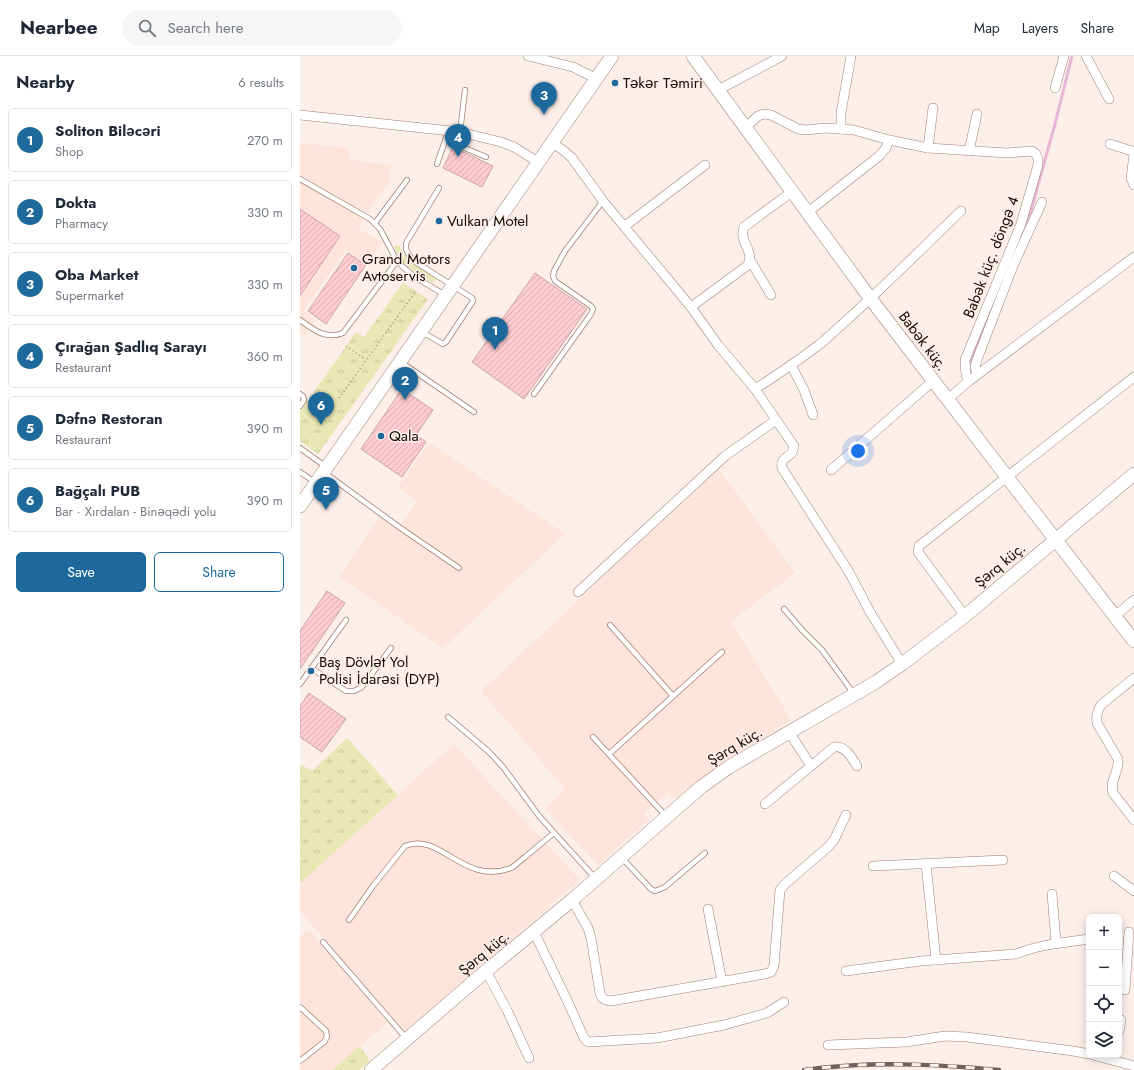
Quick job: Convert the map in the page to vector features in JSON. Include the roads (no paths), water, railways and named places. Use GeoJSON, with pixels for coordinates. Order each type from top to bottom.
{"type":"FeatureCollection","features":[{"type":"Feature","properties":{"kind":"main road"},"geometry":{"type":"LineString","coordinates":[[300,506],[612,56]]}},
{"type":"Feature","properties":{"kind":"main road","name":"Babək küç."},"geometry":{"type":"LineString","coordinates":[[694,56],[870,298],[1006,477],[1134,641]]}},
{"type":"Feature","properties":{"kind":"main road","name":"Şərq küç."},"geometry":{"type":"LineString","coordinates":[[372,1070],[486,971],[572,900],[666,816],[715,776],[876,682],[902,664],[965,616],[1134,474]]}},
{"type":"Feature","properties":{"kind":"street"},"geometry":{"type":"LineString","coordinates":[[528,56],[573,67],[596,79]]}},
{"type":"Feature","properties":{"kind":"street"},"geometry":{"type":"LineString","coordinates":[[718,90],[780,56]]}},
{"type":"Feature","properties":{"kind":"street"},"geometry":{"type":"LineString","coordinates":[[841,129],[841,113],[852,56]]}},
{"type":"Feature","properties":{"kind":"street"},"geometry":{"type":"LineString","coordinates":[[1055,88],[1064,56]]}},
{"type":"Feature","properties":{"kind":"street"},"geometry":{"type":"LineString","coordinates":[[1086,56],[1109,99]]}},
{"type":"Feature","properties":{"kind":"street"},"geometry":{"type":"LineString","coordinates":[[928,148],[933,108]]}},
{"type":"Feature","properties":{"kind":"street","name":"Babək küç. döngə 4"},"geometry":{"type":"LineString","coordinates":[[746,127],[758,116],[764,114],[771,115],[798,129],[854,130],[889,140],[928,148],[1008,153],[1032,151],[1036,154],[1038,159],[1036,172],[1021,224],[965,360],[966,375],[969,381]]}},
{"type":"Feature","properties":{"kind":"street"},"geometry":{"type":"LineString","coordinates":[[969,151],[977,114]]}},
{"type":"Feature","properties":{"kind":"street"},"geometry":{"type":"LineString","coordinates":[[300,115],[447,135],[460,132],[501,142],[514,147],[538,162]]}},
{"type":"Feature","properties":{"kind":"street"},"geometry":{"type":"LineString","coordinates":[[808,212],[879,156],[889,140]]}},
{"type":"Feature","properties":{"kind":"street"},"geometry":{"type":"LineString","coordinates":[[552,143],[572,158],[603,201],[691,307],[718,345],[755,389],[794,446],[792,453],[782,460],[782,468],[849,572],[870,612],[902,664]]}},
{"type":"Feature","properties":{"kind":"street"},"geometry":{"type":"LineString","coordinates":[[1110,144],[1132,151],[1134,154],[1131,178],[1134,185]]}},
{"type":"Feature","properties":{"kind":"street"},"geometry":{"type":"LineString","coordinates":[[625,226],[705,165]]}},
{"type":"Feature","properties":{"kind":"street"},"geometry":{"type":"LineString","coordinates":[[691,307],[748,265],[750,254],[742,237],[744,227],[793,191]]}},
{"type":"Feature","properties":{"kind":"street"},"geometry":{"type":"LineString","coordinates":[[977,375],[975,366],[983,343],[1012,266],[1042,202]]}},
{"type":"Feature","properties":{"kind":"street"},"geometry":{"type":"LineString","coordinates":[[755,389],[820,344],[961,211]]}},
{"type":"Feature","properties":{"kind":"street"},"geometry":{"type":"LineString","coordinates":[[948,399],[969,381],[1134,257]]}},
{"type":"Feature","properties":{"kind":"street"},"geometry":{"type":"LineString","coordinates":[[750,260],[771,295]]}},
{"type":"Feature","properties":{"kind":"street"},"geometry":{"type":"LineString","coordinates":[[791,365],[804,390],[813,415]]}},
{"type":"Feature","properties":{"kind":"street"},"geometry":{"type":"LineString","coordinates":[[965,616],[920,554],[918,549],[919,546],[1134,377]]}},
{"type":"Feature","properties":{"kind":"street"},"geometry":{"type":"LineString","coordinates":[[831,470],[933,381]]}},
{"type":"Feature","properties":{"kind":"street"},"geometry":{"type":"LineString","coordinates":[[578,592],[720,460],[776,420]]}},
{"type":"Feature","properties":{"kind":"street"},"geometry":{"type":"LineString","coordinates":[[1115,616],[1134,600]]}},
{"type":"Feature","properties":{"kind":"street"},"geometry":{"type":"LineString","coordinates":[[1134,678],[1100,705],[1096,717],[1097,723],[1118,759],[1119,765],[1111,787],[1113,793],[1134,820]]}},
{"type":"Feature","properties":{"kind":"street"},"geometry":{"type":"LineString","coordinates":[[789,732],[811,766]]}},
{"type":"Feature","properties":{"kind":"street"},"geometry":{"type":"LineString","coordinates":[[765,804],[834,747],[839,746],[843,748],[858,766]]}},
{"type":"Feature","properties":{"kind":"street"},"geometry":{"type":"LineString","coordinates":[[572,900],[590,933],[600,993],[604,1000],[611,1001],[765,974],[771,972],[774,966],[780,890],[828,847],[834,840],[846,815]]}},
{"type":"Feature","properties":{"kind":"street"},"geometry":{"type":"LineString","coordinates":[[873,866],[1003,860]]}},
{"type":"Feature","properties":{"kind":"street"},"geometry":{"type":"LineString","coordinates":[[926,864],[936,960]]}},
{"type":"Feature","properties":{"kind":"street"},"geometry":{"type":"LineString","coordinates":[[1114,876],[1134,891]]}},
{"type":"Feature","properties":{"kind":"street"},"geometry":{"type":"LineString","coordinates":[[1052,894],[1056,942]]}},
{"type":"Feature","properties":{"kind":"street"},"geometry":{"type":"LineString","coordinates":[[708,909],[722,982]]}},
{"type":"Feature","properties":{"kind":"street"},"geometry":{"type":"LineString","coordinates":[[1122,933],[1132,931],[1126,990]]}},
{"type":"Feature","properties":{"kind":"street"},"geometry":{"type":"LineString","coordinates":[[534,932],[584,1038],[588,1042],[657,1038],[724,1025],[767,1013],[784,1002]]}},
{"type":"Feature","properties":{"kind":"street"},"geometry":{"type":"LineString","coordinates":[[846,971],[936,960],[1016,954],[1030,948],[1056,942],[1086,939]]}},
{"type":"Feature","properties":{"kind":"street"},"geometry":{"type":"LineString","coordinates":[[486,971],[507,1010],[529,1058]]}},
{"type":"Feature","properties":{"kind":"street"},"geometry":{"type":"LineString","coordinates":[[828,1045],[906,1042],[945,1036],[967,1037],[1086,1054]]}},
{"type":"Feature","properties":{"kind":"street"},"geometry":{"type":"LineString","coordinates":[[1114,1058],[1134,1066]]}},
{"type":"Feature","properties":{"kind":"lane"},"geometry":{"type":"LineString","coordinates":[[460,132],[465,90]]}},
{"type":"Feature","properties":{"kind":"lane"},"geometry":{"type":"LineString","coordinates":[[437,164],[447,135],[486,157]]}},
{"type":"Feature","properties":{"kind":"lane"},"geometry":{"type":"LineString","coordinates":[[300,179],[375,223],[380,229],[397,261],[415,277],[472,298],[473,301],[446,342],[442,344],[439,343],[420,331]]}},
{"type":"Feature","properties":{"kind":"lane"},"geometry":{"type":"LineString","coordinates":[[375,223],[407,180]]}},
{"type":"Feature","properties":{"kind":"lane"},"geometry":{"type":"LineString","coordinates":[[439,188],[406,243],[406,250],[408,255],[414,261],[449,290]]}},
{"type":"Feature","properties":{"kind":"lane"},"geometry":{"type":"LineString","coordinates":[[534,394],[592,314],[593,310],[591,306],[555,281],[553,276],[554,271],[565,251],[603,201]]}},
{"type":"Feature","properties":{"kind":"lane"},"geometry":{"type":"LineString","coordinates":[[300,320],[320,334],[337,336],[343,333],[397,261]]}},
{"type":"Feature","properties":{"kind":"lane"},"geometry":{"type":"LineString","coordinates":[[400,361],[474,412]]}},
{"type":"Feature","properties":{"kind":"lane"},"geometry":{"type":"LineString","coordinates":[[300,394],[303,396],[304,400],[300,406]]}},
{"type":"Feature","properties":{"kind":"lane"},"geometry":{"type":"LineString","coordinates":[[300,448],[322,474],[459,568]]}},
{"type":"Feature","properties":{"kind":"lane"},"geometry":{"type":"LineString","coordinates":[[300,472],[322,474]]}},
{"type":"Feature","properties":{"kind":"lane"},"geometry":{"type":"LineString","coordinates":[[784,609],[822,650],[855,694]]}},
{"type":"Feature","properties":{"kind":"lane"},"geometry":{"type":"LineString","coordinates":[[300,684],[346,620]]}},
{"type":"Feature","properties":{"kind":"lane"},"geometry":{"type":"LineString","coordinates":[[610,625],[673,696]]}},
{"type":"Feature","properties":{"kind":"lane"},"geometry":{"type":"LineString","coordinates":[[312,668],[346,691],[354,691],[362,687],[391,648]]}},
{"type":"Feature","properties":{"kind":"lane"},"geometry":{"type":"LineString","coordinates":[[609,754],[722,652]]}},
{"type":"Feature","properties":{"kind":"lane"},"geometry":{"type":"LineString","coordinates":[[448,717],[488,751],[503,767],[529,803],[595,878]]}},
{"type":"Feature","properties":{"kind":"lane"},"geometry":{"type":"LineString","coordinates":[[593,737],[666,816]]}},
{"type":"Feature","properties":{"kind":"lane"},"geometry":{"type":"LineString","coordinates":[[350,920],[378,880],[406,846],[420,843],[431,845],[468,867],[484,872],[494,872],[513,867],[554,833]]}},
{"type":"Feature","properties":{"kind":"lane"},"geometry":{"type":"LineString","coordinates":[[620,857],[651,890],[655,891],[665,887],[705,853]]}},
{"type":"Feature","properties":{"kind":"lane"},"geometry":{"type":"LineString","coordinates":[[323,942],[408,1039]]}},
{"type":"Feature","properties":{"kind":"lane"},"geometry":{"type":"LineString","coordinates":[[300,1007],[326,1031],[327,1037],[324,1042],[300,1061]]}},
{"type":"Feature","properties":{"kind":"waterway"},"geometry":{"type":"LineString","coordinates":[[1025,224],[1031,210],[1072,56]]}},
{"type":"Feature","properties":{"kind":"waterway"},"geometry":{"type":"LineString","coordinates":[[1016,250],[1021,235]]}},
{"type":"Feature","properties":{"kind":"waterway"},"geometry":{"type":"LineString","coordinates":[[969,365],[995,302]]}},
{"type":"Feature","properties":{"kind":"railway"},"geometry":{"type":"LineString","coordinates":[[804,1070],[877,1064],[950,1066],[999,1070]]}},
{"type":"Feature","properties":{"kind":"place","name":"Təkər Təmiri"},"geometry":{"type":"Point","coordinates":[615,83]}},
{"type":"Feature","properties":{"kind":"place","name":"Oba Market"},"geometry":{"type":"Point","coordinates":[544,115]}},
{"type":"Feature","properties":{"kind":"place","name":"Çırağan Şadlıq Sarayı"},"geometry":{"type":"Point","coordinates":[458,157]}},
{"type":"Feature","properties":{"kind":"place","name":"Vulkan Motel"},"geometry":{"type":"Point","coordinates":[439,221]}},
{"type":"Feature","properties":{"kind":"place","name":"Grand Motors Avtoservis"},"geometry":{"type":"Point","coordinates":[354,268]}},
{"type":"Feature","properties":{"kind":"place","name":"Soliton Biləcəri"},"geometry":{"type":"Point","coordinates":[495,350]}},
{"type":"Feature","properties":{"kind":"place","name":"Dokta"},"geometry":{"type":"Point","coordinates":[405,400]}},
{"type":"Feature","properties":{"kind":"place","name":"Bağçalı PUB"},"geometry":{"type":"Point","coordinates":[321,425]}},
{"type":"Feature","properties":{"kind":"place","name":"Qala"},"geometry":{"type":"Point","coordinates":[381,436]}},
{"type":"Feature","properties":{"kind":"place","name":"Dəfnə Restoran"},"geometry":{"type":"Point","coordinates":[326,510]}},
{"type":"Feature","properties":{"kind":"place","name":"Baş Dövlət Yol Polisi İdarəsi (DYP)"},"geometry":{"type":"Point","coordinates":[311,671]}}]}
